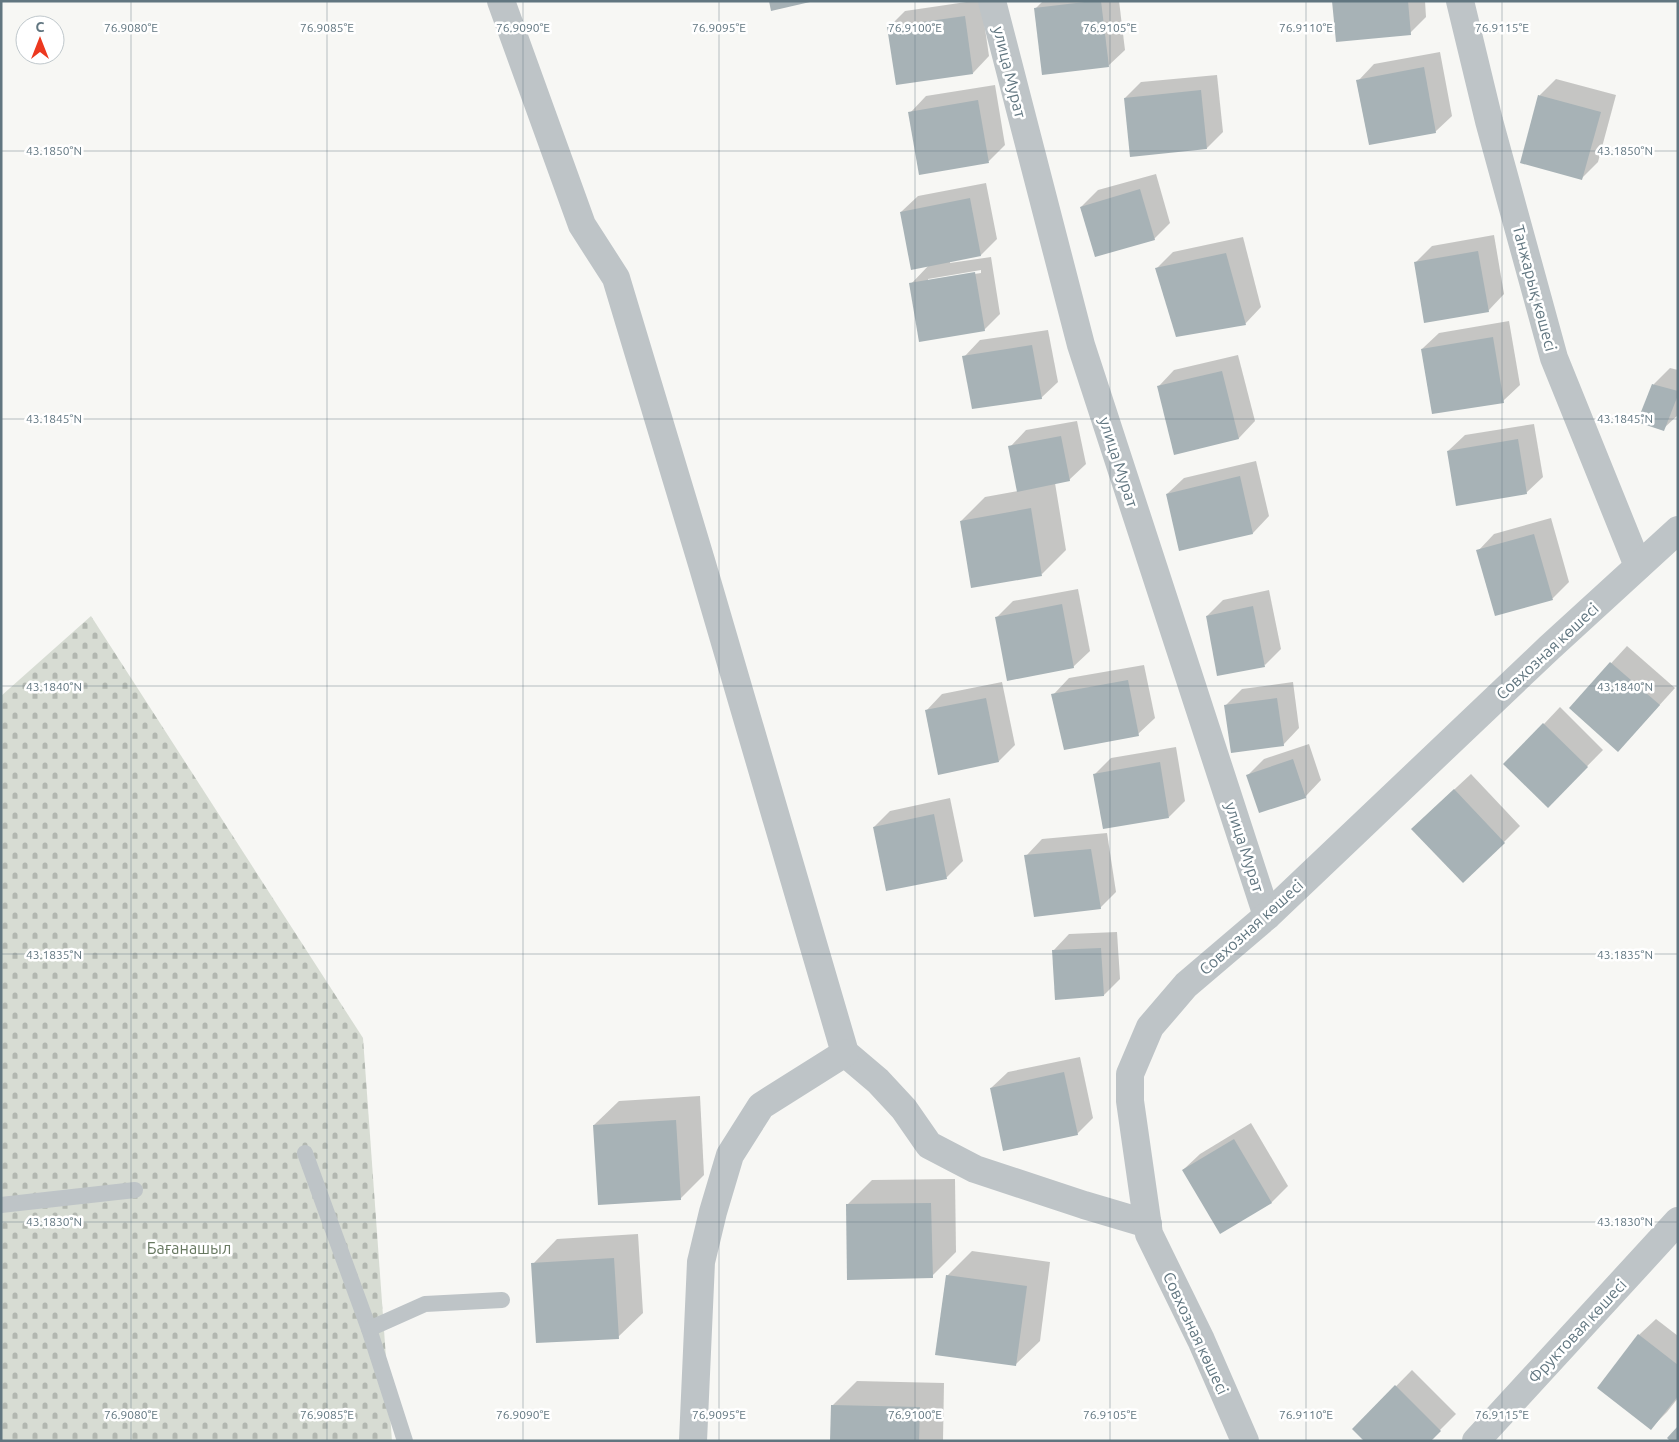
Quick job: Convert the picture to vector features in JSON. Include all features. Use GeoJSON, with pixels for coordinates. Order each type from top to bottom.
{"type":"FeatureCollection","features":[{"type":"Feature","properties":{"kind":"street"},"geometry":{"type":"LineString","coordinates":[[501,1],[582,225],[616,278],[845,1053],[878,1081],[904,1109],[929,1145],[975,1169],[1148,1224]]}},
{"type":"Feature","properties":{"kind":"street","name":"улица Мурат"},"geometry":{"type":"LineString","coordinates":[[992,1],[1081,345],[1267,916]]}},
{"type":"Feature","properties":{"kind":"street","name":"Танжарық көшесі"},"geometry":{"type":"LineString","coordinates":[[1460,1],[1489,121],[1554,358],[1638,566]]}},
{"type":"Feature","properties":{"kind":"street","name":"Совхозная көшесі"},"geometry":{"type":"LineString","coordinates":[[1245,1441],[1201,1340],[1149,1234],[1130,1101],[1130,1074],[1150,1028],[1186,985],[1267,916],[1534,662],[1678,530]]}},
{"type":"Feature","properties":{"kind":"street"},"geometry":{"type":"LineString","coordinates":[[693,1441],[701,1262],[713,1212],[730,1156],[761,1106],[845,1053]]}},
{"type":"Feature","properties":{"kind":"street","name":"Фруктовая көшесі"},"geometry":{"type":"LineString","coordinates":[[1476,1441],[1678,1221]]}},
{"type":"Feature","properties":{"kind":"lane"},"geometry":{"type":"LineString","coordinates":[[306,1153],[369,1329],[405,1441]]}},
{"type":"Feature","properties":{"kind":"lane"},"geometry":{"type":"LineString","coordinates":[[1,1205],[135,1190]]}},
{"type":"Feature","properties":{"kind":"lane"},"geometry":{"type":"LineString","coordinates":[[369,1329],[425,1304],[502,1300]]}},
{"type":"Feature","properties":{"kind":"green space","name":"Бағанашыл"},"geometry":{"type":"Polygon","coordinates":[[[91,616],[363,1038],[392,1441],[1,1441],[1,696],[91,616]]]}},
{"type":"Feature","properties":{"kind":"building"},"geometry":{"type":"Polygon","coordinates":[[[769,1],[810,1],[810,2],[771,11],[769,1]]]}},
{"type":"Feature","properties":{"kind":"building"},"geometry":{"type":"Polygon","coordinates":[[[1101,1],[1109,67],[1042,75],[1034,8],[1101,1]]]}},
{"type":"Feature","properties":{"kind":"building"},"geometry":{"type":"Polygon","coordinates":[[[1332,1],[1408,1],[1411,35],[1336,42],[1332,1]]]}},
{"type":"Feature","properties":{"kind":"building"},"geometry":{"type":"Polygon","coordinates":[[[965,16],[973,74],[896,85],[887,27],[965,16]]]}},
{"type":"Feature","properties":{"kind":"building"},"geometry":{"type":"Polygon","coordinates":[[[1424,67],[1436,133],[1369,145],[1356,80],[1424,67]]]}},
{"type":"Feature","properties":{"kind":"building"},"geometry":{"type":"Polygon","coordinates":[[[1201,90],[1207,149],[1130,157],[1124,98],[1201,90]]]}},
{"type":"Feature","properties":{"kind":"building"},"geometry":{"type":"Polygon","coordinates":[[[1538,95],[1601,112],[1582,180],[1520,163],[1538,95]]]}},
{"type":"Feature","properties":{"kind":"building"},"geometry":{"type":"Polygon","coordinates":[[[978,100],[989,163],[919,175],[908,112],[978,100]]]}},
{"type":"Feature","properties":{"kind":"building"},"geometry":{"type":"Polygon","coordinates":[[[1140,189],[1155,240],[1095,257],[1080,207],[1140,189]]]}},
{"type":"Feature","properties":{"kind":"building"},"geometry":{"type":"Polygon","coordinates":[[[970,198],[981,256],[911,270],[900,212],[970,198]]]}},
{"type":"Feature","properties":{"kind":"building"},"geometry":{"type":"Polygon","coordinates":[[[1478,251],[1489,312],[1424,323],[1414,262],[1478,251]]]}},
{"type":"Feature","properties":{"kind":"building"},"geometry":{"type":"Polygon","coordinates":[[[1226,253],[1246,325],[1176,337],[1155,268],[1226,253]]]}},
{"type":"Feature","properties":{"kind":"building"},"geometry":{"type":"Polygon","coordinates":[[[975,272],[985,331],[919,342],[909,283],[975,272]]]}},
{"type":"Feature","properties":{"kind":"building"},"geometry":{"type":"Polygon","coordinates":[[[1493,337],[1504,403],[1432,414],[1421,349],[1493,337]]]}},
{"type":"Feature","properties":{"kind":"building"},"geometry":{"type":"Polygon","coordinates":[[[1032,345],[1042,399],[972,409],[962,356],[1032,345]]]}},
{"type":"Feature","properties":{"kind":"building"},"geometry":{"type":"Polygon","coordinates":[[[1222,371],[1239,439],[1174,455],[1157,386],[1222,371]]]}},
{"type":"Feature","properties":{"kind":"building"},"geometry":{"type":"Polygon","coordinates":[[[1652,384],[1678,391],[1664,431],[1637,422],[1652,384]]]}},
{"type":"Feature","properties":{"kind":"building"},"geometry":{"type":"Polygon","coordinates":[[[1061,436],[1070,481],[1017,492],[1008,446],[1061,436]]]}},
{"type":"Feature","properties":{"kind":"building"},"geometry":{"type":"Polygon","coordinates":[[[1518,439],[1527,494],[1456,506],[1447,451],[1518,439]]]}},
{"type":"Feature","properties":{"kind":"building"},"geometry":{"type":"Polygon","coordinates":[[[1240,476],[1253,534],[1179,551],[1166,494],[1240,476]]]}},
{"type":"Feature","properties":{"kind":"building"},"geometry":{"type":"Polygon","coordinates":[[[1031,508],[1042,576],[971,588],[960,521],[1031,508]]]}},
{"type":"Feature","properties":{"kind":"building"},"geometry":{"type":"Polygon","coordinates":[[[1534,534],[1553,600],[1495,616],[1476,550],[1534,534]]]}},
{"type":"Feature","properties":{"kind":"building"},"geometry":{"type":"Polygon","coordinates":[[[1062,604],[1074,668],[1007,681],[995,617],[1062,604]]]}},
{"type":"Feature","properties":{"kind":"building"},"geometry":{"type":"Polygon","coordinates":[[[1253,606],[1265,667],[1217,676],[1206,616],[1253,606]]]}},
{"type":"Feature","properties":{"kind":"building"},"geometry":{"type":"Polygon","coordinates":[[[1610,662],[1660,705],[1618,752],[1569,708],[1610,662]]]}},
{"type":"Feature","properties":{"kind":"building"},"geometry":{"type":"Polygon","coordinates":[[[1128,680],[1139,736],[1064,750],[1051,694],[1128,680]]]}},
{"type":"Feature","properties":{"kind":"building"},"geometry":{"type":"Polygon","coordinates":[[[986,698],[999,762],[938,775],[925,710],[986,698]]]}},
{"type":"Feature","properties":{"kind":"building"},"geometry":{"type":"Polygon","coordinates":[[[1277,698],[1284,746],[1231,753],[1224,705],[1277,698]]]}},
{"type":"Feature","properties":{"kind":"building"},"geometry":{"type":"Polygon","coordinates":[[[1543,723],[1588,767],[1548,808],[1503,764],[1543,723]]]}},
{"type":"Feature","properties":{"kind":"building"},"geometry":{"type":"Polygon","coordinates":[[[1293,759],[1306,798],[1259,813],[1246,775],[1293,759]]]}},
{"type":"Feature","properties":{"kind":"building"},"geometry":{"type":"Polygon","coordinates":[[[1160,762],[1169,818],[1103,829],[1093,774],[1160,762]]]}},
{"type":"Feature","properties":{"kind":"building"},"geometry":{"type":"Polygon","coordinates":[[[1454,789],[1505,843],[1463,883],[1411,829],[1454,789]]]}},
{"type":"Feature","properties":{"kind":"building"},"geometry":{"type":"Polygon","coordinates":[[[934,814],[947,879],[886,891],[873,827],[934,814]]]}},
{"type":"Feature","properties":{"kind":"building"},"geometry":{"type":"Polygon","coordinates":[[[1091,849],[1101,909],[1034,917],[1024,855],[1091,849]]]}},
{"type":"Feature","properties":{"kind":"building"},"geometry":{"type":"Polygon","coordinates":[[[1101,948],[1104,996],[1055,1000],[1052,950],[1101,948]]]}},
{"type":"Feature","properties":{"kind":"building"},"geometry":{"type":"Polygon","coordinates":[[[1064,1072],[1078,1135],[1003,1151],[990,1088],[1064,1072]]]}},
{"type":"Feature","properties":{"kind":"building"},"geometry":{"type":"Polygon","coordinates":[[[676,1120],[681,1200],[598,1205],[593,1125],[676,1120]]]}},
{"type":"Feature","properties":{"kind":"building"},"geometry":{"type":"Polygon","coordinates":[[[1234,1139],[1272,1203],[1220,1234],[1182,1170],[1234,1139]]]}},
{"type":"Feature","properties":{"kind":"building"},"geometry":{"type":"Polygon","coordinates":[[[931,1203],[933,1278],[847,1280],[846,1204],[931,1203]]]}},
{"type":"Feature","properties":{"kind":"building"},"geometry":{"type":"Polygon","coordinates":[[[614,1258],[619,1339],[536,1343],[531,1263],[614,1258]]]}},
{"type":"Feature","properties":{"kind":"building"},"geometry":{"type":"Polygon","coordinates":[[[946,1275],[1027,1286],[1016,1366],[935,1355],[946,1275]]]}},
{"type":"Feature","properties":{"kind":"building"},"geometry":{"type":"Polygon","coordinates":[[[1638,1334],[1678,1365],[1678,1396],[1651,1430],[1597,1388],[1638,1334]]]}},
{"type":"Feature","properties":{"kind":"building"},"geometry":{"type":"Polygon","coordinates":[[[1395,1385],[1441,1431],[1431,1441],[1364,1441],[1352,1429],[1395,1385]]]}},
{"type":"Feature","properties":{"kind":"building"},"geometry":{"type":"Polygon","coordinates":[[[831,1405],[920,1407],[919,1441],[830,1441],[831,1405]]]}},
{"type":"Feature","properties":{"kind":"building"},"geometry":{"type":"Polygon","coordinates":[[[1678,1426],[1678,1441],[1670,1441],[1667,1438],[1678,1426]]]}}]}
